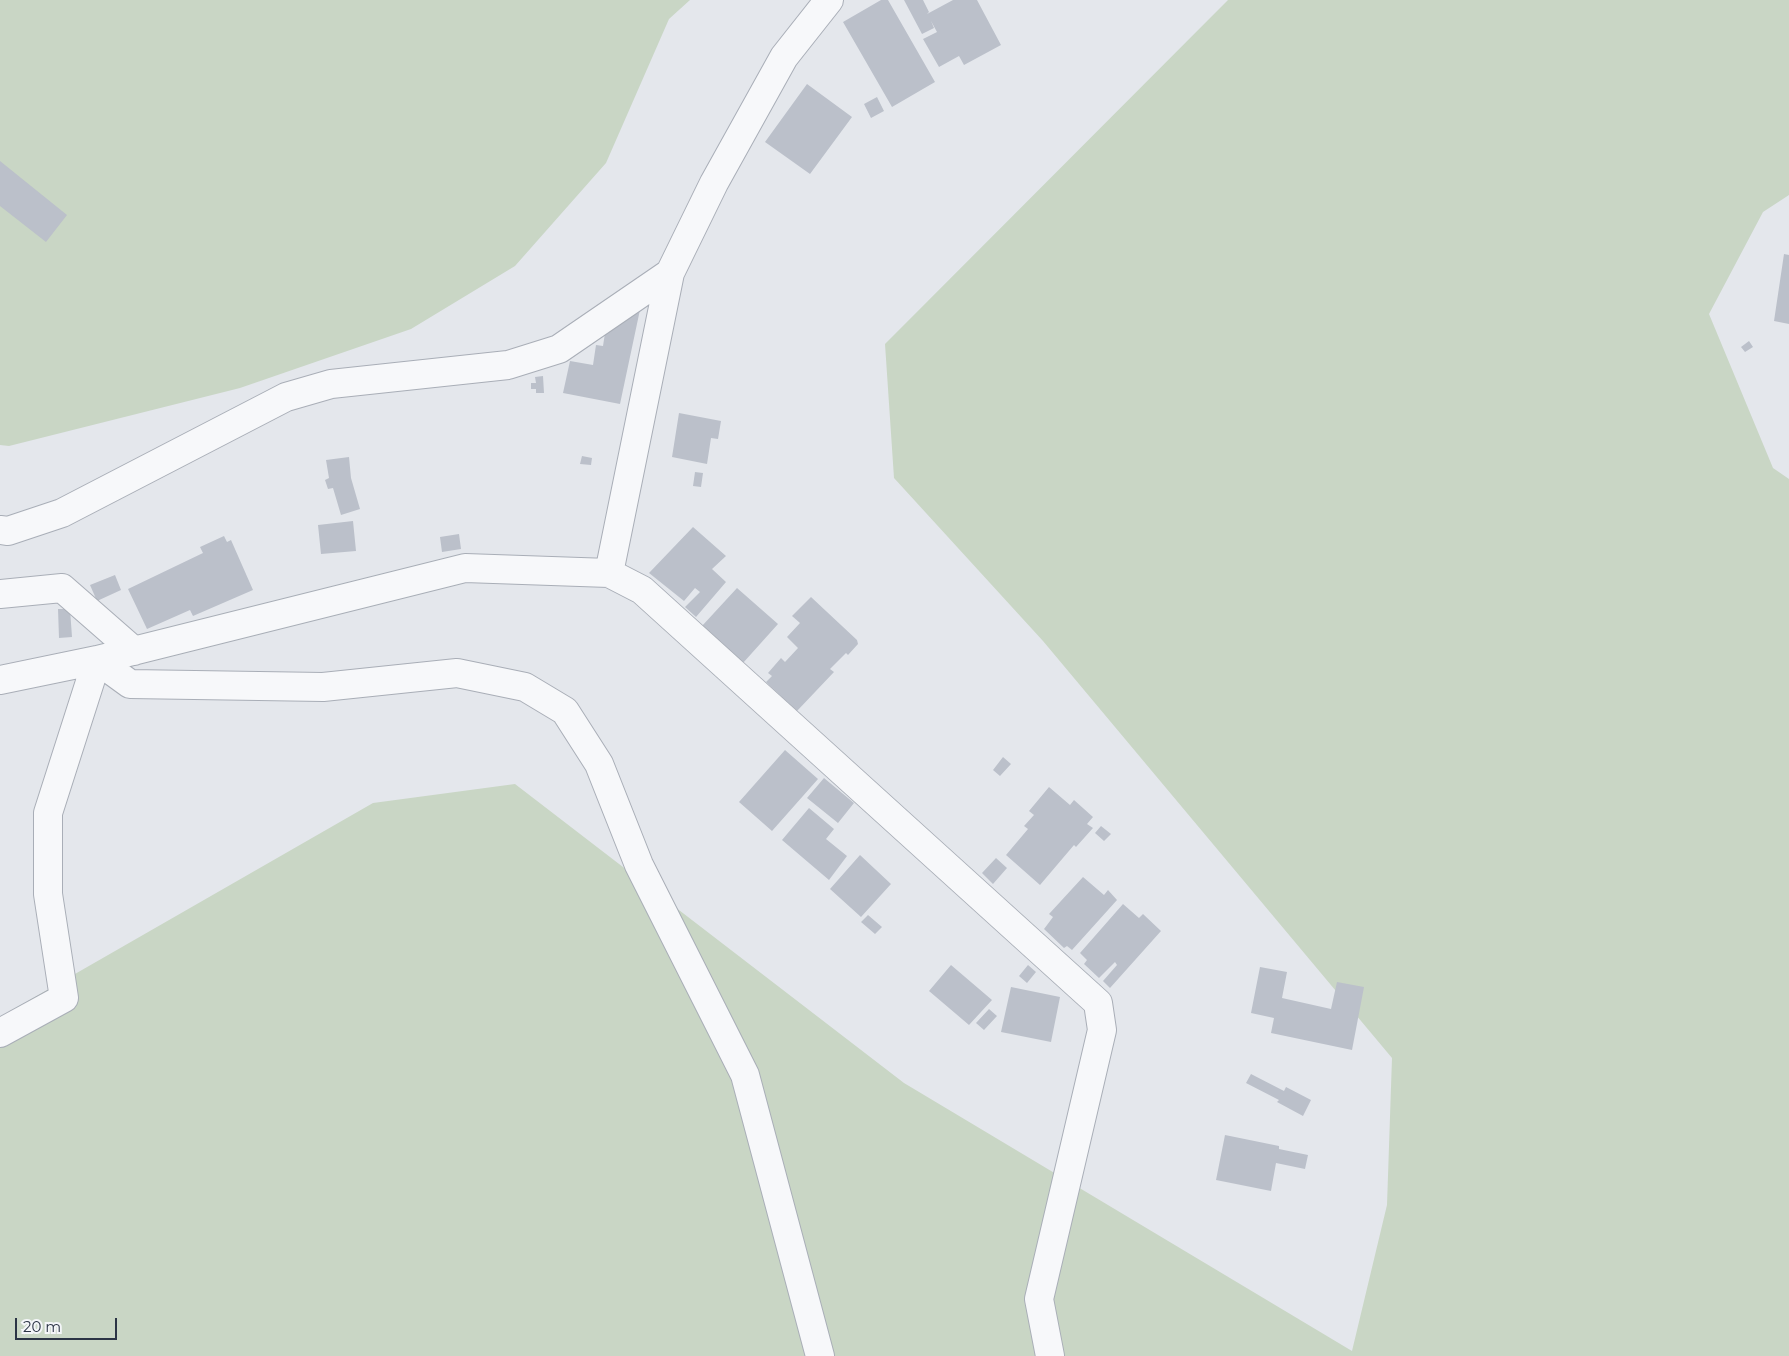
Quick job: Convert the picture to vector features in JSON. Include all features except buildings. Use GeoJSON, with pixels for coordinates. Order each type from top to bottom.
{"type":"FeatureCollection","features":[{"type":"Feature","properties":{"kind":"street"},"geometry":{"type":"LineString","coordinates":[[609,573],[670,273],[714,183],[784,57],[829,0]]}},
{"type":"Feature","properties":{"kind":"street"},"geometry":{"type":"LineString","coordinates":[[0,530],[8,531],[62,513],[286,397],[331,384],[508,365],[560,349],[670,273]]}},
{"type":"Feature","properties":{"kind":"street"},"geometry":{"type":"LineString","coordinates":[[0,680],[97,660],[465,568],[609,573],[642,590],[1098,1003],[1102,1030],[1039,1299],[1050,1356]]}},
{"type":"Feature","properties":{"kind":"street"},"geometry":{"type":"LineString","coordinates":[[0,594],[62,588],[134,651]]}},
{"type":"Feature","properties":{"kind":"street"},"geometry":{"type":"LineString","coordinates":[[0,1034],[64,998],[48,894],[48,812],[97,660]]}},
{"type":"Feature","properties":{"kind":"street"},"geometry":{"type":"LineString","coordinates":[[97,660],[130,684],[323,687],[457,673],[525,687],[565,711],[599,764],[639,865],[745,1075],[820,1356]]}},
{"type":"Feature","properties":{"kind":"green space"},"geometry":{"type":"Polygon","coordinates":[[[0,0],[690,0],[669,19],[606,163],[515,266],[411,329],[240,388],[9,446],[0,445],[0,0]]]}},
{"type":"Feature","properties":{"kind":"green space"},"geometry":{"type":"Polygon","coordinates":[[[1228,0],[1789,0],[1789,195],[1763,212],[1709,314],[1773,468],[1789,479],[1789,1356],[0,1356],[0,1017],[373,803],[515,784],[904,1083],[1352,1351],[1387,1205],[1392,1058],[1043,641],[894,478],[885,344],[1228,0]]]}}]}
